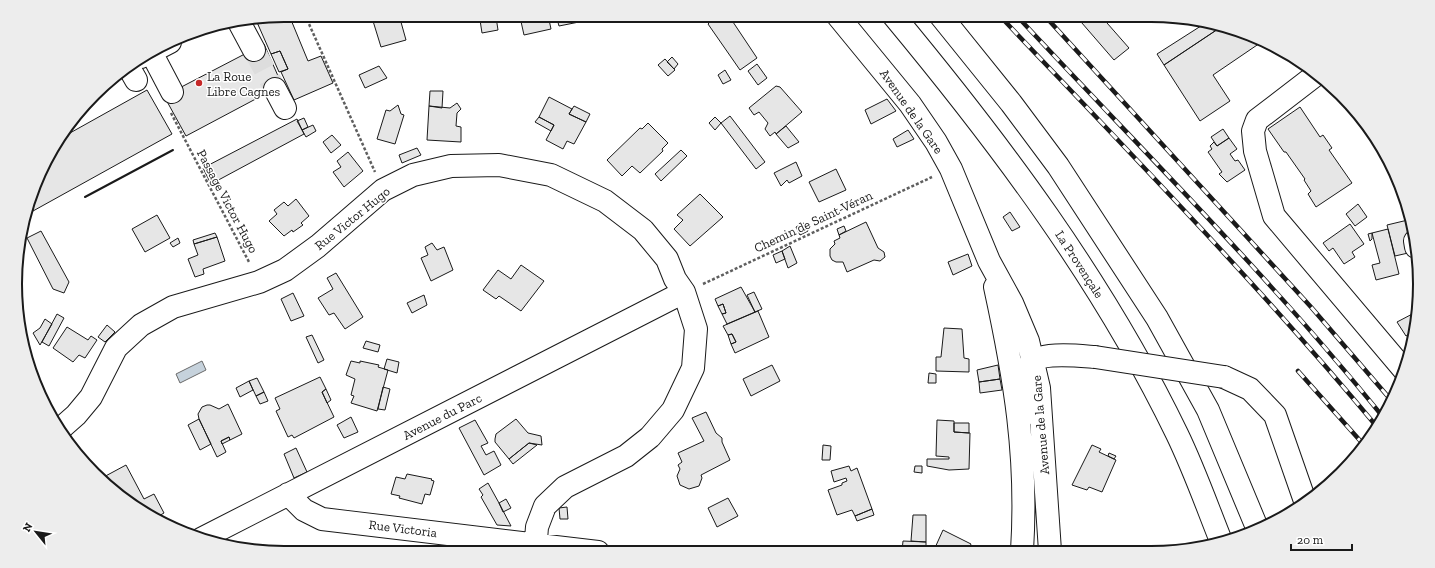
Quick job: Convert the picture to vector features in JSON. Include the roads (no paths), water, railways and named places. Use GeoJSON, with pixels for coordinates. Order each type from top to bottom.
{"type":"FeatureCollection","features":[{"type":"Feature","properties":{"kind":"main road","name":"Avenue de la Gare"},"geometry":{"type":"LineString","coordinates":[[843,22],[910,104],[936,142],[951,169],[989,261],[1012,303],[1028,341],[1039,388],[1050,546]]}},
{"type":"Feature","properties":{"kind":"main road","name":"La Provençale"},"geometry":{"type":"LineString","coordinates":[[899,22],[981,124],[1029,188],[1073,251],[1126,338],[1177,435],[1219,537]]}},
{"type":"Feature","properties":{"kind":"main road"},"geometry":{"type":"LineString","coordinates":[[946,22],[1011,103],[1058,166],[1157,318],[1208,410],[1256,524]]}},
{"type":"Feature","properties":{"kind":"main road"},"geometry":{"type":"LineString","coordinates":[[241,26],[254,50]]}},
{"type":"Feature","properties":{"kind":"main road"},"geometry":{"type":"LineString","coordinates":[[149,59],[172,92]]}},
{"type":"Feature","properties":{"kind":"main road"},"geometry":{"type":"LineString","coordinates":[[1312,78],[1258,120],[1254,132],[1255,151],[1274,216],[1400,364]]}},
{"type":"Feature","properties":{"kind":"main road"},"geometry":{"type":"LineString","coordinates":[[275,89],[285,108]]}},
{"type":"Feature","properties":{"kind":"main road","name":"Rue Victor Hugo"},"geometry":{"type":"LineString","coordinates":[[64,426],[76,415],[91,397],[116,348],[141,325],[173,307],[259,282],[285,270],[318,246],[383,190],[413,175],[450,166],[499,165],[551,175],[605,201],[643,230],[667,259],[675,279],[684,292],[696,329],[693,368],[673,410],[650,437],[626,456],[565,487],[545,506],[537,528],[535,546]]}},
{"type":"Feature","properties":{"kind":"main road","name":"Avenue de la Gare"},"geometry":{"type":"LineString","coordinates":[[989,261],[1010,358],[1021,430],[1024,473],[1022,546]]}},
{"type":"Feature","properties":{"kind":"main road","name":"Avenue du Parc"},"geometry":{"type":"LineString","coordinates":[[209,535],[684,292]]}},
{"type":"Feature","properties":{"kind":"main road"},"geometry":{"type":"LineString","coordinates":[[1021,430],[1026,380],[1029,366],[1033,361],[1045,357],[1062,355],[1094,357],[1224,377],[1250,389],[1275,415],[1304,497]]}},
{"type":"Feature","properties":{"kind":"main road","name":"Rue Victoria"},"geometry":{"type":"LineString","coordinates":[[288,494],[304,510],[322,519],[512,541],[526,546]]}},
{"type":"Feature","properties":{"kind":"tunnel"},"geometry":{"type":"LineString","coordinates":[[254,50],[275,89]]}},
{"type":"Feature","properties":{"kind":"railway"},"geometry":{"type":"LineString","coordinates":[[1006,22],[1144,167],[1239,270],[1333,374],[1373,423]]}},
{"type":"Feature","properties":{"kind":"railway"},"geometry":{"type":"LineString","coordinates":[[1023,22],[1295,313],[1379,413]]}},
{"type":"Feature","properties":{"kind":"railway"},"geometry":{"type":"LineString","coordinates":[[1050,22],[1311,307],[1388,396]]}},
{"type":"Feature","properties":{"kind":"railway"},"geometry":{"type":"LineString","coordinates":[[1298,371],[1360,441]]}},
{"type":"Feature","properties":{"kind":"place","name":"La Roue Libre Cagnes"},"geometry":{"type":"Point","coordinates":[199,83]}}]}
